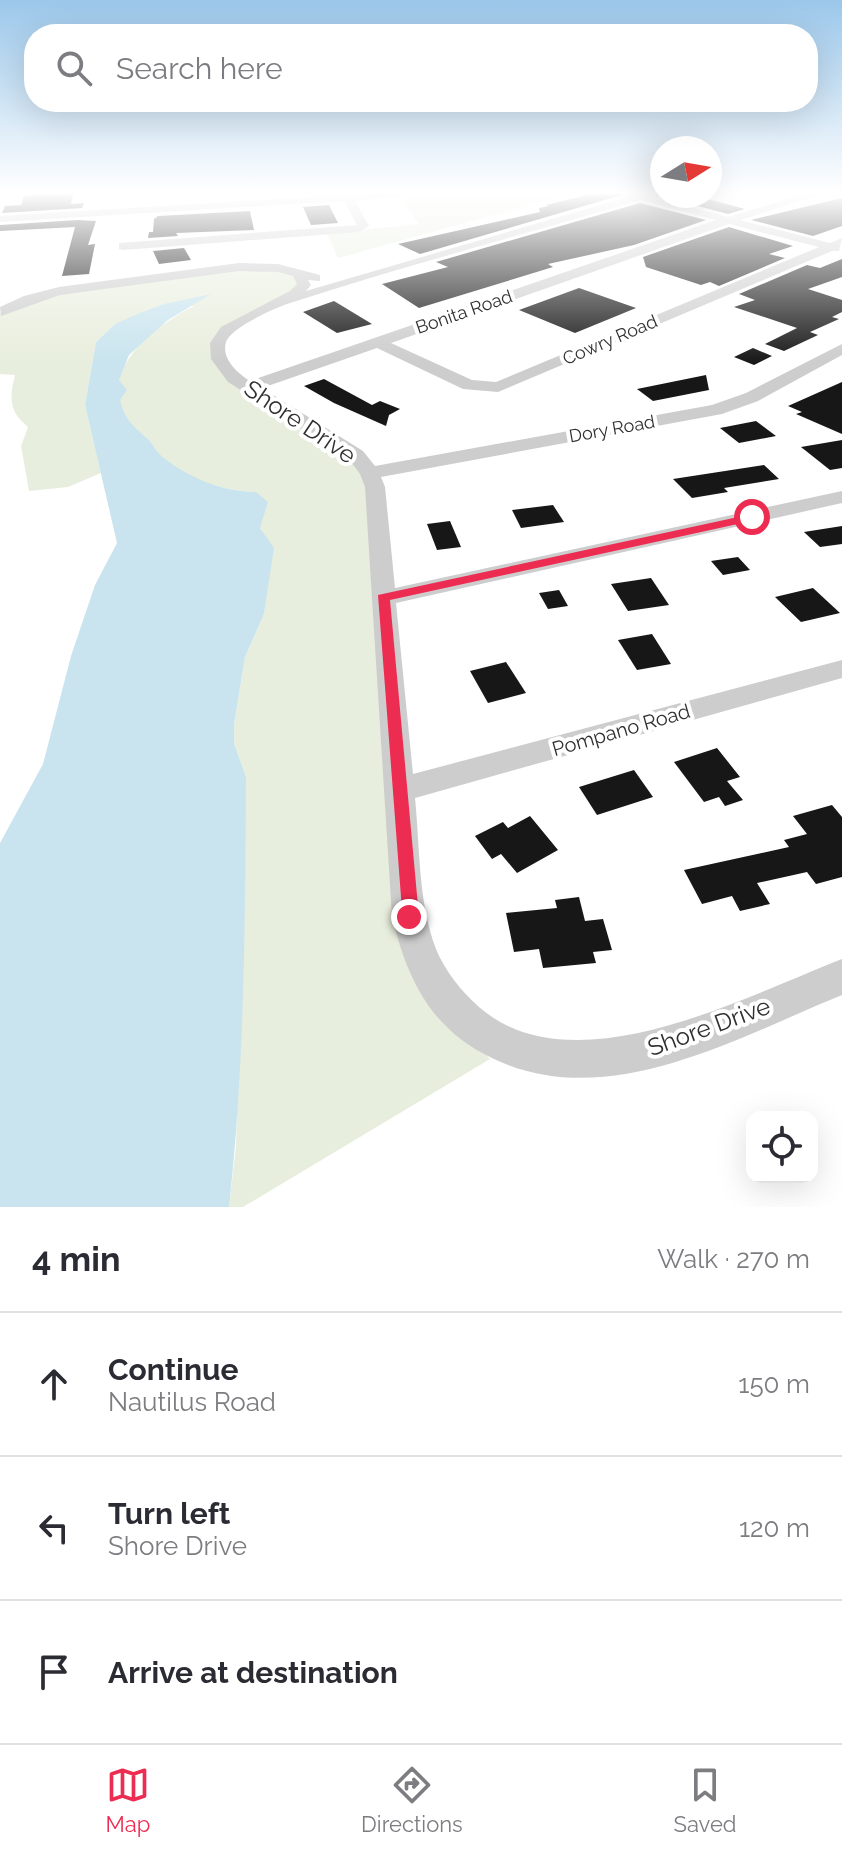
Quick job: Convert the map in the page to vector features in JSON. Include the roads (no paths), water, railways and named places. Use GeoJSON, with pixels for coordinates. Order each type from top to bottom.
{"type":"FeatureCollection","features":[{"type":"Feature","properties":{"kind":"street"},"geometry":{"type":"LineString","coordinates":[[120,273],[123,250]]}},
{"type":"Feature","properties":{"kind":"street","name":"Shore Drive"},"geometry":{"type":"LineString","coordinates":[[275,304],[459,250]]}},
{"type":"Feature","properties":{"kind":"street","name":"Bonita Road"},"geometry":{"type":"LineString","coordinates":[[249,387],[641,250]]}},
{"type":"Feature","properties":{"kind":"street","name":"Cowry Road"},"geometry":{"type":"LineString","coordinates":[[377,342],[469,385],[498,387],[830,250]]}},
{"type":"Feature","properties":{"kind":"street"},"geometry":{"type":"LineString","coordinates":[[0,312],[29,299],[120,273],[247,266],[354,281]]}},
{"type":"Feature","properties":{"kind":"street","name":"Shore Drive"},"geometry":{"type":"LineString","coordinates":[[299,275],[303,279],[302,289],[244,317],[220,341],[218,351],[225,369],[356,455],[370,473],[375,487],[409,917],[428,974],[450,1006],[476,1029],[506,1047],[540,1058],[576,1061],[647,1051],[842,977]]}},
{"type":"Feature","properties":{"kind":"street"},"geometry":{"type":"LineString","coordinates":[[0,297],[59,291]]}},
{"type":"Feature","properties":{"kind":"street","name":"Dory Road"},"geometry":{"type":"LineString","coordinates":[[370,473],[716,410],[752,397],[842,349]]}},
{"type":"Feature","properties":{"kind":"street"},"geometry":{"type":"LineString","coordinates":[[383,598],[842,497]]}},
{"type":"Feature","properties":{"kind":"street","name":"Pompano Road"},"geometry":{"type":"LineString","coordinates":[[400,790],[842,669]]}},
{"type":"Feature","properties":{"kind":"water"},"geometry":{"type":"Polygon","coordinates":[[[211,294],[168,320],[129,355],[119,380],[127,390],[120,400],[127,418],[162,456],[196,478],[219,487],[256,492],[268,502],[260,528],[274,548],[264,614],[245,657],[234,725],[234,743],[246,777],[245,884],[241,1046],[229,1207],[0,1207],[0,843],[43,764],[71,656],[95,585],[117,543],[85,405],[96,342],[115,324],[135,315],[164,304],[211,294]]]}}]}
